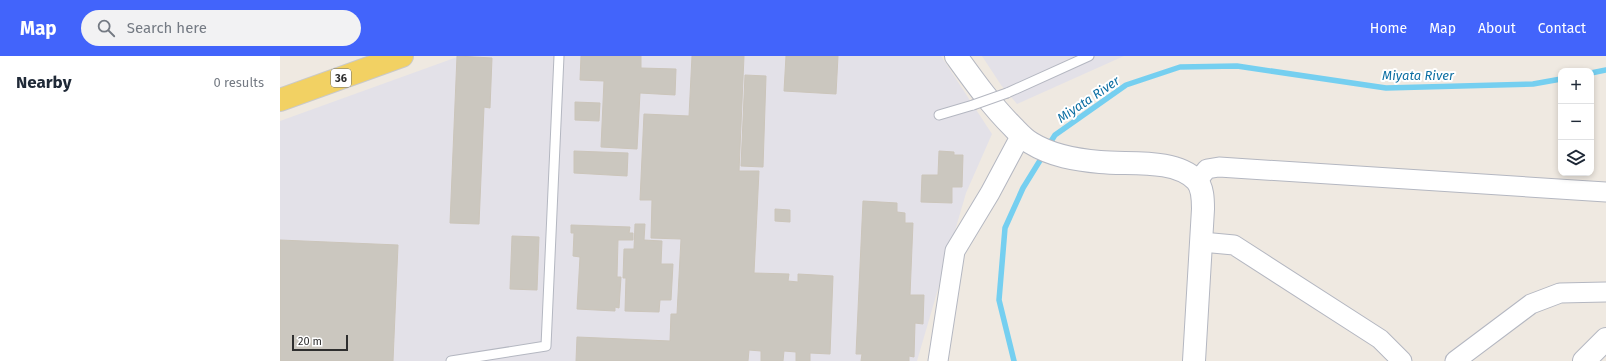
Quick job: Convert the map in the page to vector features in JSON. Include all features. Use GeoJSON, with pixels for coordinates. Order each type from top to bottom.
{"type":"FeatureCollection","features":[{"type":"Feature","properties":{"kind":"main road","name":"36"},"geometry":{"type":"LineString","coordinates":[[280,100],[402,56]]}},
{"type":"Feature","properties":{"kind":"street"},"geometry":{"type":"LineString","coordinates":[[956,56],[1000,114],[1026,139],[1059,156],[1101,162],[1161,165],[1178,168],[1197,181],[1203,197],[1202,242],[1194,361]]}},
{"type":"Feature","properties":{"kind":"street"},"geometry":{"type":"LineString","coordinates":[[938,361],[955,251],[990,192],[1026,139]]}},
{"type":"Feature","properties":{"kind":"street"},"geometry":{"type":"LineString","coordinates":[[1197,181],[1207,169],[1220,167],[1606,192]]}},
{"type":"Feature","properties":{"kind":"street"},"geometry":{"type":"LineString","coordinates":[[1202,242],[1234,245],[1380,339],[1402,361]]}},
{"type":"Feature","properties":{"kind":"street"},"geometry":{"type":"LineString","coordinates":[[1455,361],[1531,304],[1560,293],[1606,292]]}},
{"type":"Feature","properties":{"kind":"street"},"geometry":{"type":"LineString","coordinates":[[1584,361],[1606,339]]}},
{"type":"Feature","properties":{"kind":"lane"},"geometry":{"type":"LineString","coordinates":[[452,361],[546,346],[559,56]]}},
{"type":"Feature","properties":{"kind":"lane"},"geometry":{"type":"LineString","coordinates":[[939,115],[1007,93],[1089,56]]}},
{"type":"Feature","properties":{"kind":"shaded area"},"geometry":{"type":"Polygon","coordinates":[[[460,56],[941,56],[992,134],[966,193],[917,361],[280,361],[280,121],[460,56]]]}},
{"type":"Feature","properties":{"kind":"shaded area"},"geometry":{"type":"Polygon","coordinates":[[[982,56],[1124,56],[1017,104],[1001,85],[982,56]]]}},
{"type":"Feature","properties":{"kind":"building"},"geometry":{"type":"Polygon","coordinates":[[[457,56],[492,58],[490,108],[484,107],[479,224],[450,223],[457,56]]]}},
{"type":"Feature","properties":{"kind":"building"},"geometry":{"type":"Polygon","coordinates":[[[581,56],[641,56],[641,68],[676,69],[675,95],[640,93],[637,149],[601,147],[604,81],[580,80],[581,56]]]}},
{"type":"Feature","properties":{"kind":"building"},"geometry":{"type":"Polygon","coordinates":[[[692,56],[744,56],[739,171],[759,171],[754,273],[789,274],[788,281],[798,282],[798,274],[833,276],[830,354],[810,353],[810,361],[796,361],[796,352],[784,351],[783,361],[761,361],[761,351],[749,350],[748,361],[576,361],[577,337],[670,341],[671,314],[677,314],[681,239],[651,238],[652,200],[640,200],[644,114],[689,116],[692,56]]]}},
{"type":"Feature","properties":{"kind":"building"},"geometry":{"type":"Polygon","coordinates":[[[786,56],[838,56],[836,94],[784,91],[786,56]]]}},
{"type":"Feature","properties":{"kind":"building"},"geometry":{"type":"Polygon","coordinates":[[[745,75],[766,76],[763,167],[741,166],[745,75]]]}},
{"type":"Feature","properties":{"kind":"building"},"geometry":{"type":"Polygon","coordinates":[[[575,102],[600,103],[599,121],[575,120],[575,102]]]}},
{"type":"Feature","properties":{"kind":"building"},"geometry":{"type":"Polygon","coordinates":[[[574,151],[628,153],[627,176],[574,173],[574,151]]]}},
{"type":"Feature","properties":{"kind":"building"},"geometry":{"type":"Polygon","coordinates":[[[939,151],[954,152],[954,155],[963,155],[962,187],[952,187],[952,203],[921,202],[922,175],[938,175],[939,151]]]}},
{"type":"Feature","properties":{"kind":"building"},"geometry":{"type":"Polygon","coordinates":[[[863,201],[897,203],[897,212],[905,213],[905,223],[913,223],[910,295],[924,295],[923,324],[915,323],[914,357],[909,356],[909,361],[861,361],[862,354],[856,354],[863,201]]]}},
{"type":"Feature","properties":{"kind":"building"},"geometry":{"type":"Polygon","coordinates":[[[775,209],[790,210],[790,222],[775,221],[775,209]]]}},
{"type":"Feature","properties":{"kind":"building"},"geometry":{"type":"Polygon","coordinates":[[[635,224],[645,224],[644,240],[662,241],[661,264],[673,264],[671,300],[660,300],[659,312],[625,311],[626,278],[623,278],[624,249],[634,249],[635,224]]]}},
{"type":"Feature","properties":{"kind":"building"},"geometry":{"type":"Polygon","coordinates":[[[571,225],[630,227],[629,233],[633,233],[633,240],[618,240],[617,277],[621,277],[619,308],[615,307],[615,311],[577,309],[580,257],[573,256],[574,233],[571,233],[571,225]]]}},
{"type":"Feature","properties":{"kind":"building"},"geometry":{"type":"Polygon","coordinates":[[[512,236],[539,237],[537,290],[510,289],[512,236]]]}},
{"type":"Feature","properties":{"kind":"building"},"geometry":{"type":"Polygon","coordinates":[[[280,240],[398,245],[393,361],[280,361],[280,240]]]}},
{"type":"Feature","properties":{"kind":"waterway","name":"Miyata River"},"geometry":{"type":"LineString","coordinates":[[1048,146],[1055,135],[1126,85],[1180,67],[1237,66],[1386,88],[1533,84],[1558,80]]}},
{"type":"Feature","properties":{"kind":"waterway","name":"Miyata River"},"geometry":{"type":"LineString","coordinates":[[1594,72],[1606,70]]}},
{"type":"Feature","properties":{"kind":"waterway","name":"Miyata River"},"geometry":{"type":"LineString","coordinates":[[1014,361],[999,300],[1005,228],[1023,188],[1044,154]]}}]}
